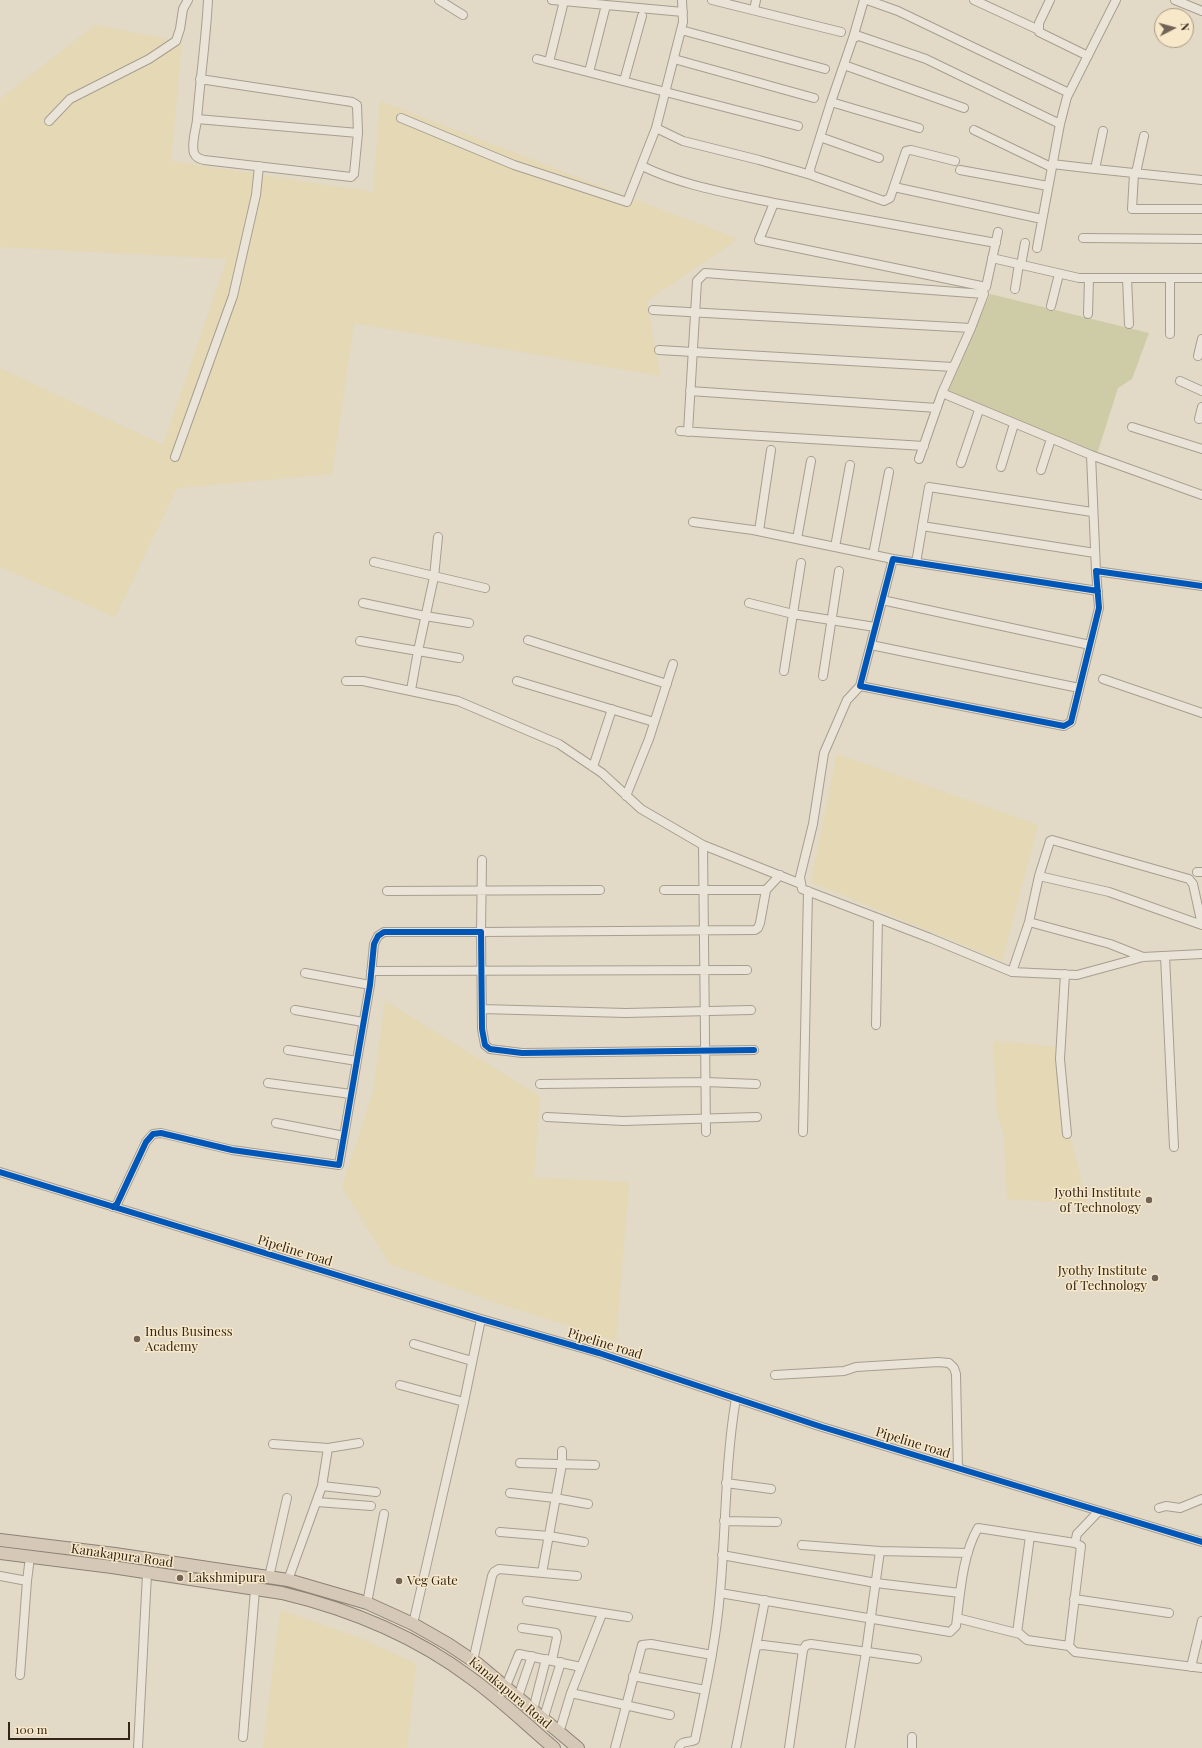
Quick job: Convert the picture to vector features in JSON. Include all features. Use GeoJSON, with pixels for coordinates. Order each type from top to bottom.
{"type":"FeatureCollection","features":[{"type":"Feature","properties":{"kind":"highway","name":"Kanakapura Road"},"geometry":{"type":"LineString","coordinates":[[0,1540],[115,1554],[288,1580],[367,1603],[413,1624],[473,1661],[506,1686],[543,1720],[578,1748]]}},
{"type":"Feature","properties":{"kind":"highway","name":"Kanakapura Road"},"geometry":{"type":"LineString","coordinates":[[0,1552],[112,1567],[147,1574],[282,1593],[307,1599],[364,1619],[412,1640],[440,1656],[471,1677],[554,1748]]}},
{"type":"Feature","properties":{"kind":"street"},"geometry":{"type":"LineString","coordinates":[[49,121],[70,99],[149,59],[176,41],[180,29],[183,8],[188,0]]}},
{"type":"Feature","properties":{"kind":"street"},"geometry":{"type":"LineString","coordinates":[[200,79],[352,102],[357,105],[358,133],[354,174],[351,177],[204,160],[198,158],[194,151],[200,79],[206,35],[208,0]]}},
{"type":"Feature","properties":{"kind":"street"},"geometry":{"type":"LineString","coordinates":[[439,0],[463,15]]}},
{"type":"Feature","properties":{"kind":"street"},"geometry":{"type":"LineString","coordinates":[[552,0],[606,5],[643,12],[683,12]]}},
{"type":"Feature","properties":{"kind":"street"},"geometry":{"type":"LineString","coordinates":[[624,81],[643,12],[643,0]]}},
{"type":"Feature","properties":{"kind":"street"},"geometry":{"type":"LineString","coordinates":[[401,118],[514,165],[626,203],[628,202],[656,128],[681,30],[683,12],[682,0]]}},
{"type":"Feature","properties":{"kind":"street"},"geometry":{"type":"LineString","coordinates":[[712,0],[841,32]]}},
{"type":"Feature","properties":{"kind":"street"},"geometry":{"type":"LineString","coordinates":[[754,10],[756,0]]}},
{"type":"Feature","properties":{"kind":"street"},"geometry":{"type":"LineString","coordinates":[[811,175],[810,169],[831,102],[866,0],[898,12],[1069,93]]}},
{"type":"Feature","properties":{"kind":"street"},"geometry":{"type":"LineString","coordinates":[[974,0],[1039,30],[1042,34],[1088,56]]}},
{"type":"Feature","properties":{"kind":"street"},"geometry":{"type":"LineString","coordinates":[[1039,30],[1039,23],[1050,0]]}},
{"type":"Feature","properties":{"kind":"street"},"geometry":{"type":"LineString","coordinates":[[1037,248],[1051,165],[1060,124],[1069,93],[1116,0]]}},
{"type":"Feature","properties":{"kind":"street"},"geometry":{"type":"LineString","coordinates":[[1175,0],[1202,11]]}},
{"type":"Feature","properties":{"kind":"street"},"geometry":{"type":"LineString","coordinates":[[549,62],[564,1]]}},
{"type":"Feature","properties":{"kind":"street"},"geometry":{"type":"LineString","coordinates":[[589,72],[606,5]]}},
{"type":"Feature","properties":{"kind":"street"},"geometry":{"type":"LineString","coordinates":[[681,30],[825,69]]}},
{"type":"Feature","properties":{"kind":"street"},"geometry":{"type":"LineString","coordinates":[[853,38],[859,36],[926,59],[1060,124]]}},
{"type":"Feature","properties":{"kind":"street"},"geometry":{"type":"LineString","coordinates":[[537,59],[798,126]]}},
{"type":"Feature","properties":{"kind":"street"},"geometry":{"type":"LineString","coordinates":[[674,59],[814,98]]}},
{"type":"Feature","properties":{"kind":"street"},"geometry":{"type":"LineString","coordinates":[[844,65],[964,108]]}},
{"type":"Feature","properties":{"kind":"street"},"geometry":{"type":"LineString","coordinates":[[831,102],[919,128]]}},
{"type":"Feature","properties":{"kind":"street"},"geometry":{"type":"LineString","coordinates":[[197,119],[358,133]]}},
{"type":"Feature","properties":{"kind":"street"},"geometry":{"type":"LineString","coordinates":[[656,128],[683,141],[811,175],[881,201],[889,200],[906,151],[911,150],[955,161]]}},
{"type":"Feature","properties":{"kind":"street"},"geometry":{"type":"LineString","coordinates":[[974,130],[1051,165],[1095,168],[1202,180]]}},
{"type":"Feature","properties":{"kind":"street"},"geometry":{"type":"LineString","coordinates":[[1095,168],[1103,131]]}},
{"type":"Feature","properties":{"kind":"street"},"geometry":{"type":"LineString","coordinates":[[1144,136],[1135,173],[1132,209],[1202,209]]}},
{"type":"Feature","properties":{"kind":"street"},"geometry":{"type":"LineString","coordinates":[[820,137],[880,158]]}},
{"type":"Feature","properties":{"kind":"street"},"geometry":{"type":"LineString","coordinates":[[175,457],[233,296],[256,195],[259,166]]}},
{"type":"Feature","properties":{"kind":"street"},"geometry":{"type":"LineString","coordinates":[[642,166],[663,177],[696,186],[774,203],[996,243]]}},
{"type":"Feature","properties":{"kind":"street"},"geometry":{"type":"LineString","coordinates":[[960,170],[1048,186]]}},
{"type":"Feature","properties":{"kind":"street"},"geometry":{"type":"LineString","coordinates":[[894,187],[1042,219]]}},
{"type":"Feature","properties":{"kind":"street"},"geometry":{"type":"LineString","coordinates":[[774,203],[759,240],[986,286],[998,232]]}},
{"type":"Feature","properties":{"kind":"street"},"geometry":{"type":"LineString","coordinates":[[1084,238],[1202,239]]}},
{"type":"Feature","properties":{"kind":"street"},"geometry":{"type":"LineString","coordinates":[[1015,289],[1025,243]]}},
{"type":"Feature","properties":{"kind":"street"},"geometry":{"type":"LineString","coordinates":[[992,258],[1079,278],[1202,278]]}},
{"type":"Feature","properties":{"kind":"street"},"geometry":{"type":"LineString","coordinates":[[919,459],[924,446],[942,394],[984,294],[705,273],[697,281],[690,391],[684,432],[924,446]]}},
{"type":"Feature","properties":{"kind":"street"},"geometry":{"type":"LineString","coordinates":[[1051,306],[1059,274]]}},
{"type":"Feature","properties":{"kind":"street"},"geometry":{"type":"LineString","coordinates":[[1088,314],[1089,278]]}},
{"type":"Feature","properties":{"kind":"street"},"geometry":{"type":"LineString","coordinates":[[1127,278],[1129,324]]}},
{"type":"Feature","properties":{"kind":"street"},"geometry":{"type":"LineString","coordinates":[[1170,278],[1170,334]]}},
{"type":"Feature","properties":{"kind":"street"},"geometry":{"type":"LineString","coordinates":[[653,310],[971,328]]}},
{"type":"Feature","properties":{"kind":"street"},"geometry":{"type":"LineString","coordinates":[[1198,356],[1202,340]]}},
{"type":"Feature","properties":{"kind":"street"},"geometry":{"type":"LineString","coordinates":[[659,350],[953,367]]}},
{"type":"Feature","properties":{"kind":"street"},"geometry":{"type":"LineString","coordinates":[[1180,381],[1202,391]]}},
{"type":"Feature","properties":{"kind":"street"},"geometry":{"type":"LineString","coordinates":[[690,391],[937,408]]}},
{"type":"Feature","properties":{"kind":"street"},"geometry":{"type":"LineString","coordinates":[[942,394],[1091,455],[1202,495]]}},
{"type":"Feature","properties":{"kind":"street"},"geometry":{"type":"LineString","coordinates":[[1199,419],[1202,407]]}},
{"type":"Feature","properties":{"kind":"street"},"geometry":{"type":"LineString","coordinates":[[961,463],[979,410]]}},
{"type":"Feature","properties":{"kind":"street"},"geometry":{"type":"LineString","coordinates":[[1001,467],[1014,424]]}},
{"type":"Feature","properties":{"kind":"street"},"geometry":{"type":"LineString","coordinates":[[1132,427],[1202,449]]}},
{"type":"Feature","properties":{"kind":"street"},"geometry":{"type":"LineString","coordinates":[[1041,470],[1051,439]]}},
{"type":"Feature","properties":{"kind":"street"},"geometry":{"type":"LineString","coordinates":[[759,531],[771,450]]}},
{"type":"Feature","properties":{"kind":"street"},"geometry":{"type":"LineString","coordinates":[[860,686],[1064,726],[1071,722],[1099,608],[1092,512],[1091,455]]}},
{"type":"Feature","properties":{"kind":"street"},"geometry":{"type":"LineString","coordinates":[[797,539],[811,461]]}},
{"type":"Feature","properties":{"kind":"street"},"geometry":{"type":"LineString","coordinates":[[834,547],[850,465]]}},
{"type":"Feature","properties":{"kind":"street"},"geometry":{"type":"LineString","coordinates":[[873,555],[889,472]]}},
{"type":"Feature","properties":{"kind":"street"},"geometry":{"type":"LineString","coordinates":[[916,563],[928,487],[1092,512]]}},
{"type":"Feature","properties":{"kind":"street"},"geometry":{"type":"LineString","coordinates":[[694,522],[759,531],[916,563],[1098,591]]}},
{"type":"Feature","properties":{"kind":"street"},"geometry":{"type":"LineString","coordinates":[[922,526],[1095,553]]}},
{"type":"Feature","properties":{"kind":"street"},"geometry":{"type":"LineString","coordinates":[[411,690],[434,577],[438,537]]}},
{"type":"Feature","properties":{"kind":"street"},"geometry":{"type":"LineString","coordinates":[[893,559],[860,686],[847,700],[824,753],[813,824],[800,877],[802,889],[1012,972],[1077,975],[1143,956],[1202,954]]}},
{"type":"Feature","properties":{"kind":"street"},"geometry":{"type":"LineString","coordinates":[[374,562],[485,588]]}},
{"type":"Feature","properties":{"kind":"street"},"geometry":{"type":"LineString","coordinates":[[784,671],[801,563]]}},
{"type":"Feature","properties":{"kind":"street"},"geometry":{"type":"LineString","coordinates":[[823,676],[839,571]]}},
{"type":"Feature","properties":{"kind":"street"},"geometry":{"type":"LineString","coordinates":[[1096,571],[1202,586]]}},
{"type":"Feature","properties":{"kind":"street"},"geometry":{"type":"LineString","coordinates":[[882,600],[1090,645]]}},
{"type":"Feature","properties":{"kind":"street"},"geometry":{"type":"LineString","coordinates":[[363,603],[469,623]]}},
{"type":"Feature","properties":{"kind":"street"},"geometry":{"type":"LineString","coordinates":[[749,604],[793,614],[875,627]]}},
{"type":"Feature","properties":{"kind":"street"},"geometry":{"type":"LineString","coordinates":[[528,640],[667,684]]}},
{"type":"Feature","properties":{"kind":"street"},"geometry":{"type":"LineString","coordinates":[[360,641],[459,658]]}},
{"type":"Feature","properties":{"kind":"street"},"geometry":{"type":"LineString","coordinates":[[871,645],[1079,688]]}},
{"type":"Feature","properties":{"kind":"street"},"geometry":{"type":"LineString","coordinates":[[626,796],[654,722],[673,664]]}},
{"type":"Feature","properties":{"kind":"street"},"geometry":{"type":"LineString","coordinates":[[1103,679],[1202,713]]}},
{"type":"Feature","properties":{"kind":"street"},"geometry":{"type":"LineString","coordinates":[[346,681],[363,681],[458,701],[559,744],[593,767],[641,809],[703,845],[801,884]]}},
{"type":"Feature","properties":{"kind":"street"},"geometry":{"type":"LineString","coordinates":[[517,681],[654,722]]}},
{"type":"Feature","properties":{"kind":"street"},"geometry":{"type":"LineString","coordinates":[[593,767],[612,709]]}},
{"type":"Feature","properties":{"kind":"street"},"geometry":{"type":"LineString","coordinates":[[1012,972],[1029,922],[1039,876],[1050,841],[1052,840],[1189,879],[1193,884],[1202,925]]}},
{"type":"Feature","properties":{"kind":"street"},"geometry":{"type":"LineString","coordinates":[[703,845],[706,1132]]}},
{"type":"Feature","properties":{"kind":"street"},"geometry":{"type":"LineString","coordinates":[[482,860],[482,1029],[485,1045],[490,1049],[522,1053],[754,1050]]}},
{"type":"Feature","properties":{"kind":"street"},"geometry":{"type":"LineString","coordinates":[[114,1207],[117,1204],[146,1142],[153,1134],[161,1132],[232,1150],[338,1165],[370,985],[374,944],[378,936],[384,932],[755,930],[758,928],[760,923],[766,890],[780,876]]}},
{"type":"Feature","properties":{"kind":"street"},"geometry":{"type":"LineString","coordinates":[[1039,876],[1109,892],[1202,925]]}},
{"type":"Feature","properties":{"kind":"street"},"geometry":{"type":"LineString","coordinates":[[387,891],[600,890]]}},
{"type":"Feature","properties":{"kind":"street"},"geometry":{"type":"LineString","coordinates":[[664,890],[766,890]]}},
{"type":"Feature","properties":{"kind":"street"},"geometry":{"type":"LineString","coordinates":[[803,1132],[808,892]]}},
{"type":"Feature","properties":{"kind":"street"},"geometry":{"type":"LineString","coordinates":[[876,1025],[878,918]]}},
{"type":"Feature","properties":{"kind":"street"},"geometry":{"type":"LineString","coordinates":[[1029,922],[1110,944],[1143,956]]}},
{"type":"Feature","properties":{"kind":"street"},"geometry":{"type":"LineString","coordinates":[[1165,956],[1174,1147]]}},
{"type":"Feature","properties":{"kind":"street"},"geometry":{"type":"LineString","coordinates":[[371,971],[483,972],[705,969],[747,970]]}},
{"type":"Feature","properties":{"kind":"street"},"geometry":{"type":"LineString","coordinates":[[305,973],[370,985]]}},
{"type":"Feature","properties":{"kind":"street"},"geometry":{"type":"LineString","coordinates":[[1065,974],[1060,1059],[1067,1134]]}},
{"type":"Feature","properties":{"kind":"street"},"geometry":{"type":"LineString","coordinates":[[482,1009],[626,1013],[752,1010]]}},
{"type":"Feature","properties":{"kind":"street"},"geometry":{"type":"LineString","coordinates":[[295,1010],[363,1022]]}},
{"type":"Feature","properties":{"kind":"street"},"geometry":{"type":"LineString","coordinates":[[288,1050],[357,1061]]}},
{"type":"Feature","properties":{"kind":"street"},"geometry":{"type":"LineString","coordinates":[[540,1084],[706,1082],[756,1084]]}},
{"type":"Feature","properties":{"kind":"street"},"geometry":{"type":"LineString","coordinates":[[268,1083],[351,1094]]}},
{"type":"Feature","properties":{"kind":"street"},"geometry":{"type":"LineString","coordinates":[[547,1117],[622,1121],[757,1118]]}},
{"type":"Feature","properties":{"kind":"street"},"geometry":{"type":"LineString","coordinates":[[276,1123],[344,1136]]}},
{"type":"Feature","properties":{"kind":"street","name":"Pipeline road"},"geometry":{"type":"LineString","coordinates":[[0,1172],[481,1319],[599,1353],[822,1427],[1202,1542]]}},
{"type":"Feature","properties":{"kind":"street"},"geometry":{"type":"LineString","coordinates":[[413,1624],[464,1402],[481,1319]]}},
{"type":"Feature","properties":{"kind":"street"},"geometry":{"type":"LineString","coordinates":[[414,1344],[472,1361]]}},
{"type":"Feature","properties":{"kind":"street"},"geometry":{"type":"LineString","coordinates":[[775,1375],[844,1371],[856,1367],[938,1362],[949,1363],[954,1368],[956,1374],[958,1468]]}},
{"type":"Feature","properties":{"kind":"street"},"geometry":{"type":"LineString","coordinates":[[400,1385],[464,1402]]}},
{"type":"Feature","properties":{"kind":"street"},"geometry":{"type":"LineString","coordinates":[[679,1748],[683,1742],[695,1740],[712,1655],[720,1593],[726,1483],[732,1420],[736,1398]]}},
{"type":"Feature","properties":{"kind":"street"},"geometry":{"type":"LineString","coordinates":[[273,1444],[328,1448],[359,1443]]}},
{"type":"Feature","properties":{"kind":"street"},"geometry":{"type":"LineString","coordinates":[[288,1580],[322,1486],[328,1448]]}},
{"type":"Feature","properties":{"kind":"street"},"geometry":{"type":"LineString","coordinates":[[542,1572],[562,1464],[562,1452]]}},
{"type":"Feature","properties":{"kind":"street"},"geometry":{"type":"LineString","coordinates":[[520,1463],[595,1465]]}},
{"type":"Feature","properties":{"kind":"street"},"geometry":{"type":"LineString","coordinates":[[726,1483],[770,1489]]}},
{"type":"Feature","properties":{"kind":"street"},"geometry":{"type":"LineString","coordinates":[[322,1486],[376,1492]]}},
{"type":"Feature","properties":{"kind":"street"},"geometry":{"type":"LineString","coordinates":[[510,1493],[555,1498],[588,1504]]}},
{"type":"Feature","properties":{"kind":"street"},"geometry":{"type":"LineString","coordinates":[[269,1577],[286,1498]]}},
{"type":"Feature","properties":{"kind":"street"},"geometry":{"type":"LineString","coordinates":[[1159,1508],[1166,1506],[1180,1508],[1202,1499]]}},
{"type":"Feature","properties":{"kind":"street"},"geometry":{"type":"LineString","coordinates":[[317,1502],[371,1506]]}},
{"type":"Feature","properties":{"kind":"street"},"geometry":{"type":"LineString","coordinates":[[1075,1542],[1077,1534],[1099,1511]]}},
{"type":"Feature","properties":{"kind":"street"},"geometry":{"type":"LineString","coordinates":[[367,1603],[384,1514]]}},
{"type":"Feature","properties":{"kind":"street"},"geometry":{"type":"LineString","coordinates":[[724,1521],[777,1522]]}},
{"type":"Feature","properties":{"kind":"street"},"geometry":{"type":"LineString","coordinates":[[720,1593],[871,1620],[950,1632],[956,1626],[960,1593],[968,1553],[973,1537],[978,1528],[1075,1542],[1080,1546],[1069,1646]]}},
{"type":"Feature","properties":{"kind":"street"},"geometry":{"type":"LineString","coordinates":[[500,1532],[549,1536],[584,1542]]}},
{"type":"Feature","properties":{"kind":"street"},"geometry":{"type":"LineString","coordinates":[[1017,1633],[1030,1536]]}},
{"type":"Feature","properties":{"kind":"street"},"geometry":{"type":"LineString","coordinates":[[802,1545],[880,1551],[968,1553]]}},
{"type":"Feature","properties":{"kind":"street"},"geometry":{"type":"LineString","coordinates":[[850,1748],[871,1620],[880,1551]]}},
{"type":"Feature","properties":{"kind":"street"},"geometry":{"type":"LineString","coordinates":[[722,1555],[876,1583],[960,1593]]}},
{"type":"Feature","properties":{"kind":"street"},"geometry":{"type":"LineString","coordinates":[[20,1675],[30,1557]]}},
{"type":"Feature","properties":{"kind":"street"},"geometry":{"type":"LineString","coordinates":[[473,1661],[494,1572],[499,1569],[576,1576]]}},
{"type":"Feature","properties":{"kind":"street"},"geometry":{"type":"LineString","coordinates":[[138,1748],[147,1574]]}},
{"type":"Feature","properties":{"kind":"street"},"geometry":{"type":"LineString","coordinates":[[0,1576],[27,1581]]}},
{"type":"Feature","properties":{"kind":"street"},"geometry":{"type":"LineString","coordinates":[[243,1737],[255,1590]]}},
{"type":"Feature","properties":{"kind":"street"},"geometry":{"type":"LineString","coordinates":[[1074,1599],[1169,1613]]}},
{"type":"Feature","properties":{"kind":"street"},"geometry":{"type":"LineString","coordinates":[[527,1600],[602,1614],[628,1616]]}},
{"type":"Feature","properties":{"kind":"street"},"geometry":{"type":"LineString","coordinates":[[736,1748],[765,1600]]}},
{"type":"Feature","properties":{"kind":"street"},"geometry":{"type":"LineString","coordinates":[[558,1732],[571,1693],[602,1614]]}},
{"type":"Feature","properties":{"kind":"street"},"geometry":{"type":"LineString","coordinates":[[957,1618],[1017,1633],[1027,1640],[1069,1646],[1075,1652],[1202,1668]]}},
{"type":"Feature","properties":{"kind":"street"},"geometry":{"type":"LineString","coordinates":[[1191,1667],[1202,1620]]}},
{"type":"Feature","properties":{"kind":"street"},"geometry":{"type":"LineString","coordinates":[[522,1628],[556,1633],[557,1637],[533,1710]]}},
{"type":"Feature","properties":{"kind":"street"},"geometry":{"type":"LineString","coordinates":[[615,1748],[642,1645],[650,1644],[712,1655]]}},
{"type":"Feature","properties":{"kind":"street"},"geometry":{"type":"LineString","coordinates":[[789,1748],[803,1650],[806,1645],[811,1644],[917,1659]]}},
{"type":"Feature","properties":{"kind":"street"},"geometry":{"type":"LineString","coordinates":[[756,1646],[763,1645],[803,1650]]}},
{"type":"Feature","properties":{"kind":"street"},"geometry":{"type":"LineString","coordinates":[[506,1686],[519,1654],[582,1666]]}},
{"type":"Feature","properties":{"kind":"street"},"geometry":{"type":"LineString","coordinates":[[518,1697],[532,1656]]}},
{"type":"Feature","properties":{"kind":"street"},"geometry":{"type":"LineString","coordinates":[[543,1720],[561,1662]]}},
{"type":"Feature","properties":{"kind":"street"},"geometry":{"type":"LineString","coordinates":[[633,1676],[705,1690]]}},
{"type":"Feature","properties":{"kind":"street"},"geometry":{"type":"LineString","coordinates":[[571,1693],[670,1715]]}},
{"type":"Feature","properties":{"kind":"street"},"geometry":{"type":"LineString","coordinates":[[912,1737],[912,1748]]}},
{"type":"Feature","properties":{"kind":"shaded area"},"geometry":{"type":"Polygon","coordinates":[[[95,25],[182,42],[171,161],[373,192],[380,101],[738,239],[647,301],[660,376],[354,323],[332,474],[177,488],[115,617],[0,567],[0,368],[163,445],[227,259],[0,247],[0,99],[95,25]]]}},
{"type":"Feature","properties":{"kind":"shaded area"},"geometry":{"type":"Polygon","coordinates":[[[990,294],[1149,333],[1132,379],[1118,388],[1097,454],[948,392],[990,294]]]}},
{"type":"Feature","properties":{"kind":"shaded area"},"geometry":{"type":"Polygon","coordinates":[[[837,754],[1038,825],[1002,961],[811,882],[837,754]]]}},
{"type":"Feature","properties":{"kind":"shaded area"},"geometry":{"type":"Polygon","coordinates":[[[385,1001],[540,1096],[534,1178],[629,1182],[616,1341],[491,1301],[390,1264],[342,1187],[373,1092],[385,1001]]]}},
{"type":"Feature","properties":{"kind":"shaded area"},"geometry":{"type":"Polygon","coordinates":[[[993,1041],[1063,1047],[1061,1100],[1087,1204],[1007,1199],[1004,1135],[997,1114],[993,1041]]]}},
{"type":"Feature","properties":{"kind":"shaded area"},"geometry":{"type":"Polygon","coordinates":[[[280,1610],[360,1638],[416,1664],[407,1748],[263,1748],[280,1610]]]}},
{"type":"Feature","properties":{"kind":"cycle path"},"geometry":{"type":"LineString","coordinates":[[1098,591],[893,559],[860,686],[1064,726],[1071,722],[1099,608],[1096,571],[1202,586]]}},
{"type":"Feature","properties":{"kind":"cycle path"},"geometry":{"type":"LineString","coordinates":[[113,1207],[117,1204],[146,1142],[153,1134],[161,1133],[232,1150],[339,1165],[370,985],[374,944],[378,936],[384,932],[481,932],[482,1029],[485,1045],[490,1049],[522,1053],[754,1050]]}},
{"type":"Feature","properties":{"kind":"cycle path"},"geometry":{"type":"LineString","coordinates":[[0,1172],[481,1319],[599,1353],[822,1427],[1202,1542]]}},
{"type":"Feature","properties":{"kind":"place","name":"Jyothi Institute of Technology"},"geometry":{"type":"Point","coordinates":[1149,1200]}},
{"type":"Feature","properties":{"kind":"place","name":"Jyothy Institute of Technology"},"geometry":{"type":"Point","coordinates":[1155,1278]}},
{"type":"Feature","properties":{"kind":"place","name":"Indus Business Academy"},"geometry":{"type":"Point","coordinates":[137,1339]}},
{"type":"Feature","properties":{"kind":"place","name":"Lakshmipura"},"geometry":{"type":"Point","coordinates":[180,1578]}},
{"type":"Feature","properties":{"kind":"place","name":"Veg Gate"},"geometry":{"type":"Point","coordinates":[399,1581]}}]}
